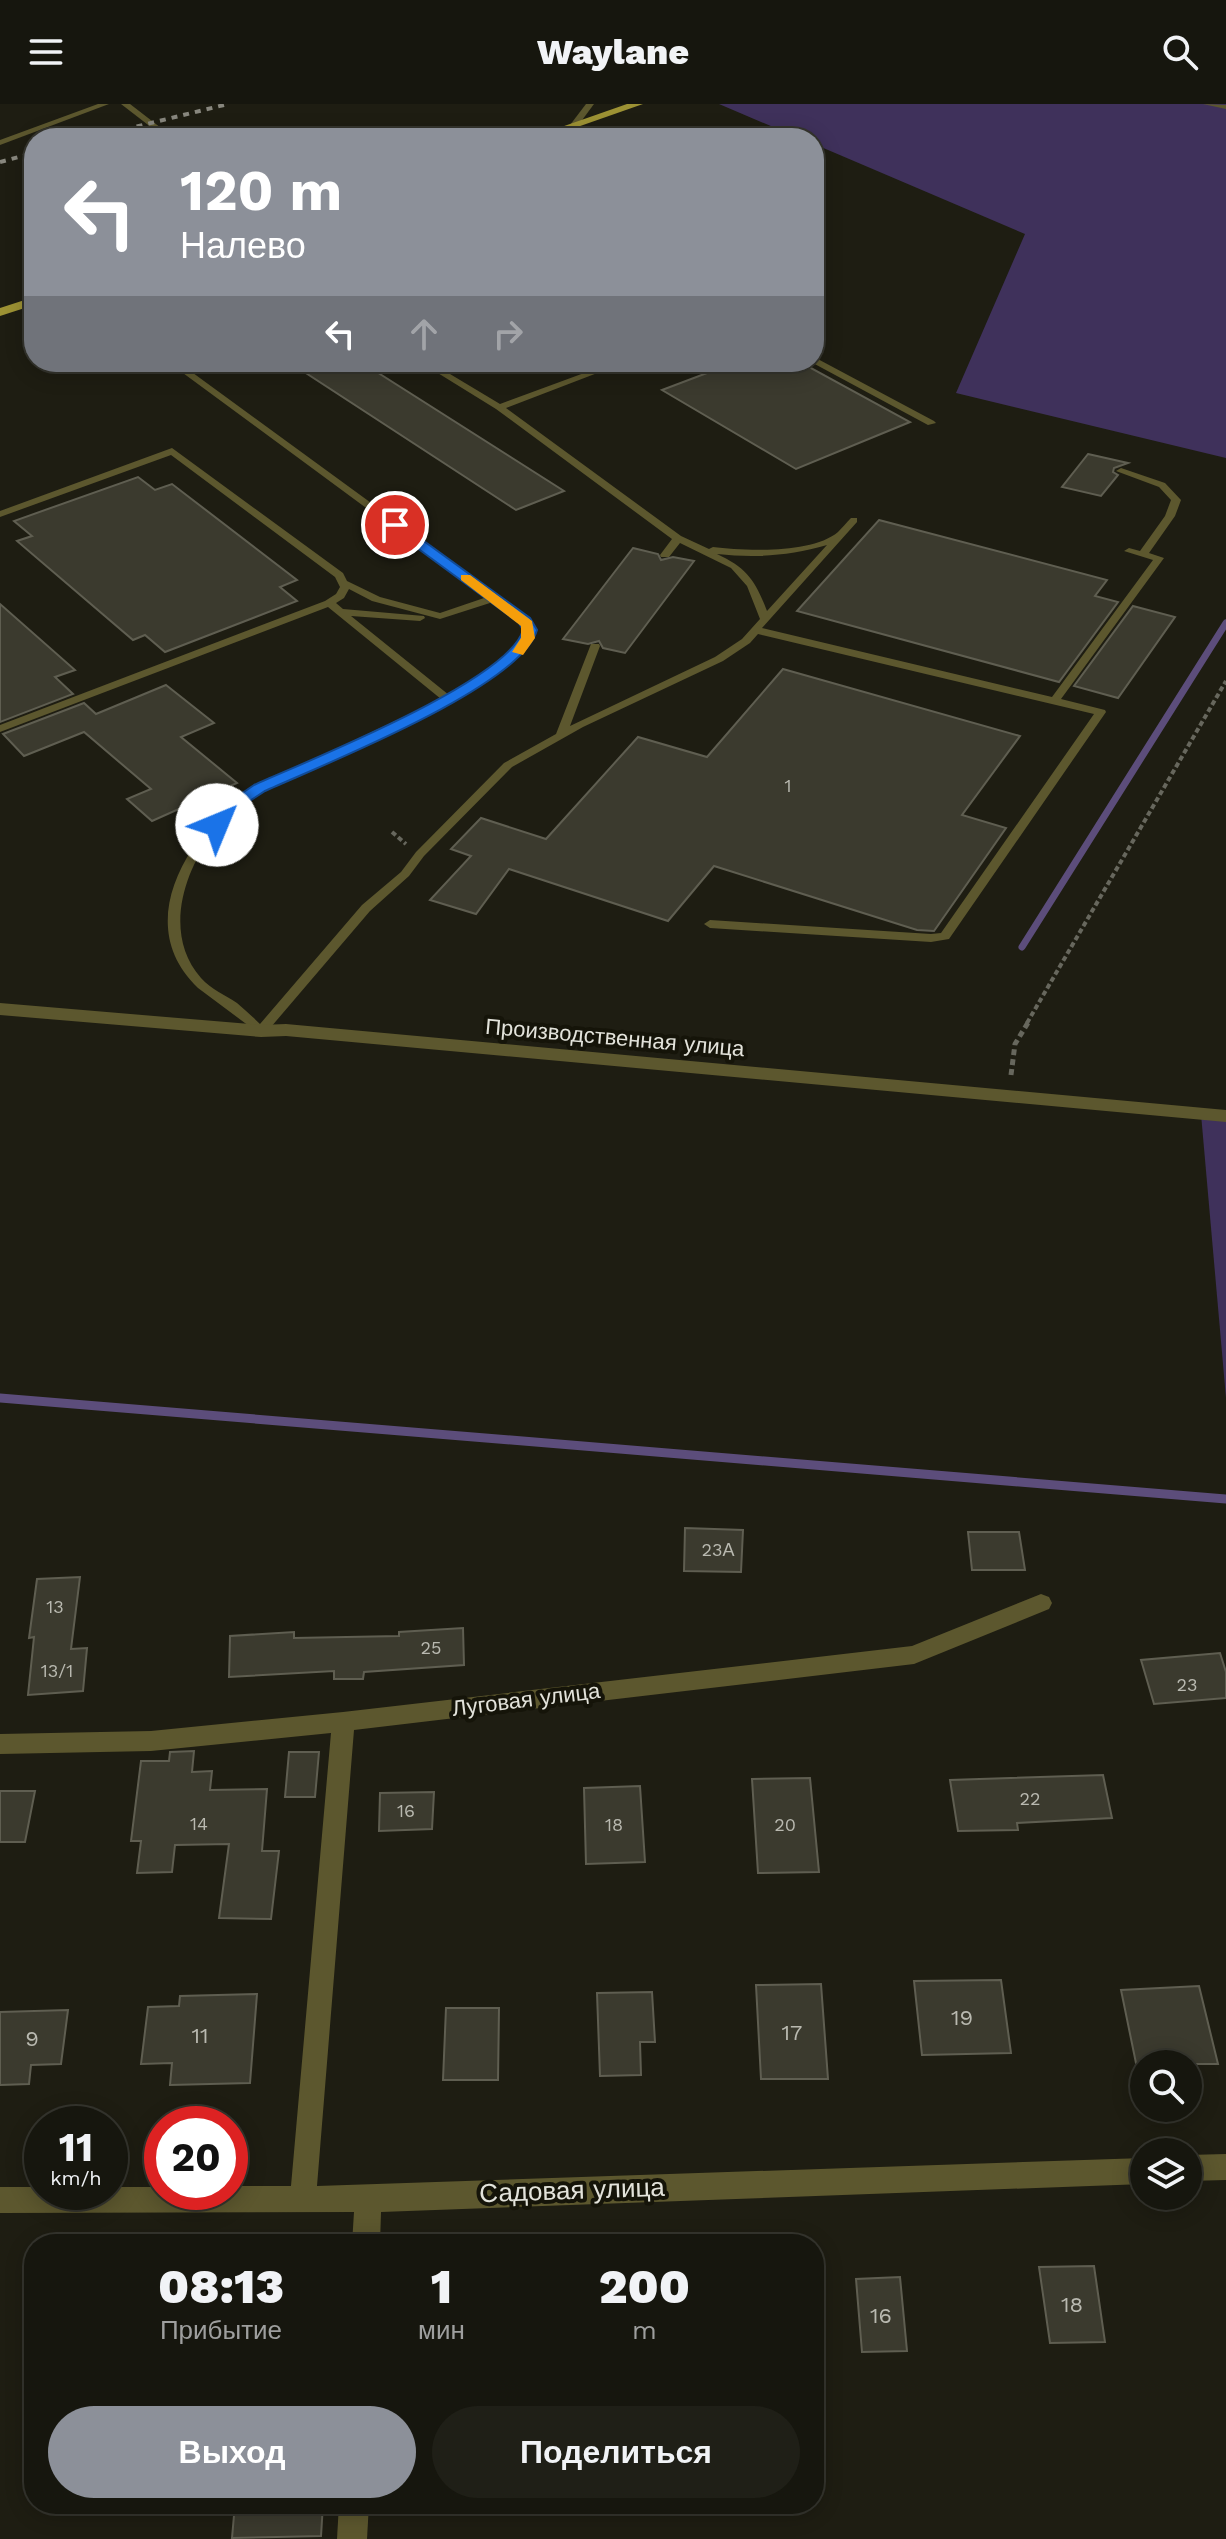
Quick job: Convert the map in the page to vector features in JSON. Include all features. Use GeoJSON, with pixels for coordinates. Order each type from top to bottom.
{"type":"FeatureCollection","features":[{"type":"Feature","properties":{"kind":"main road"},"geometry":{"type":"LineString","coordinates":[[565,128],[638,104]]}},
{"type":"Feature","properties":{"kind":"main road"},"geometry":{"type":"LineString","coordinates":[[0,312],[24,304]]}},
{"type":"Feature","properties":{"kind":"street","name":"Производственная улица"},"geometry":{"type":"LineString","coordinates":[[0,1009],[261,1031],[286,1030],[858,1085],[1008,1095],[1226,1116]]}},
{"type":"Feature","properties":{"kind":"street","name":"Луговая улица"},"geometry":{"type":"LineString","coordinates":[[0,1744],[151,1741],[343,1722],[914,1655],[1041,1603]]}},
{"type":"Feature","properties":{"kind":"street"},"geometry":{"type":"LineString","coordinates":[[303,2199],[343,1722]]}},
{"type":"Feature","properties":{"kind":"street"},"geometry":{"type":"LineString","coordinates":[[1202,2168],[1226,2167]]}},
{"type":"Feature","properties":{"kind":"street","name":"Садовая улица"},"geometry":{"type":"LineString","coordinates":[[0,2200],[368,2199],[1130,2172]]}},
{"type":"Feature","properties":{"kind":"street"},"geometry":{"type":"LineString","coordinates":[[366,2234],[368,2199]]}},
{"type":"Feature","properties":{"kind":"street"},"geometry":{"type":"LineString","coordinates":[[352,2539],[353,2514]]}},
{"type":"Feature","properties":{"kind":"lane"},"geometry":{"type":"LineString","coordinates":[[40,128],[105,104]]}},
{"type":"Feature","properties":{"kind":"lane"},"geometry":{"type":"LineString","coordinates":[[125,104],[157,128]]}},
{"type":"Feature","properties":{"kind":"lane"},"geometry":{"type":"LineString","coordinates":[[574,125],[590,104]]}},
{"type":"Feature","properties":{"kind":"lane"},"geometry":{"type":"LineString","coordinates":[[1207,104],[1226,107]]}},
{"type":"Feature","properties":{"kind":"lane"},"geometry":{"type":"LineString","coordinates":[[0,143],[24,134]]}},
{"type":"Feature","properties":{"kind":"lane"},"geometry":{"type":"LineString","coordinates":[[824,365],[931,423]]}},
{"type":"Feature","properties":{"kind":"lane"},"geometry":{"type":"LineString","coordinates":[[186,372],[494,598],[528,624],[530,630],[526,642],[514,655],[449,700],[250,794],[217,825],[184,872],[172,908],[174,934],[182,958],[210,992],[229,1003],[261,1031],[366,908],[405,874],[420,854],[490,781],[523,755],[561,734],[719,659],[756,630],[854,520]]}},
{"type":"Feature","properties":{"kind":"lane"},"geometry":{"type":"LineString","coordinates":[[441,372],[499,407],[678,538],[735,566],[745,576],[765,619]]}},
{"type":"Feature","properties":{"kind":"lane"},"geometry":{"type":"LineString","coordinates":[[499,407],[595,372]]}},
{"type":"Feature","properties":{"kind":"lane"},"geometry":{"type":"LineString","coordinates":[[0,514],[172,451],[339,575],[344,583],[376,599],[444,616]]}},
{"type":"Feature","properties":{"kind":"lane"},"geometry":{"type":"LineString","coordinates":[[1121,471],[1162,485],[1176,500],[1170,516],[1143,554]]}},
{"type":"Feature","properties":{"kind":"lane"},"geometry":{"type":"LineString","coordinates":[[701,548],[787,553],[814,547],[840,536]]}},
{"type":"Feature","properties":{"kind":"lane"},"geometry":{"type":"LineString","coordinates":[[665,555],[678,538]]}},
{"type":"Feature","properties":{"kind":"lane"},"geometry":{"type":"LineString","coordinates":[[1056,699],[1159,558],[1129,551]]}},
{"type":"Feature","properties":{"kind":"lane"},"geometry":{"type":"LineString","coordinates":[[0,729],[329,603],[343,593],[344,583]]}},
{"type":"Feature","properties":{"kind":"lane"},"geometry":{"type":"LineString","coordinates":[[340,612],[407,618],[444,616],[494,598]]}},
{"type":"Feature","properties":{"kind":"lane"},"geometry":{"type":"LineString","coordinates":[[329,603],[449,700]]}},
{"type":"Feature","properties":{"kind":"lane"},"geometry":{"type":"LineString","coordinates":[[710,924],[931,938],[945,936],[1101,712],[756,630]]}},
{"type":"Feature","properties":{"kind":"lane"},"geometry":{"type":"LineString","coordinates":[[561,734],[595,646]]}},
{"type":"Feature","properties":{"kind":"path"},"geometry":{"type":"LineString","coordinates":[[1008,1095],[1015,1044],[1226,681]]}},
{"type":"Feature","properties":{"kind":"shaded area"},"geometry":{"type":"Polygon","coordinates":[[[719,104],[1226,104],[1226,458],[956,393],[1025,234],[824,148],[824,128],[775,128],[719,104]]]}},
{"type":"Feature","properties":{"kind":"shaded area"},"geometry":{"type":"Polygon","coordinates":[[[1201,1114],[1226,1116],[1226,1398],[1201,1114]]]}},
{"type":"Feature","properties":{"kind":"building"},"geometry":{"type":"Polygon","coordinates":[[[304,372],[377,372],[564,491],[516,510],[304,372]]]}},
{"type":"Feature","properties":{"kind":"building"},"geometry":{"type":"Polygon","coordinates":[[[710,372],[818,372],[910,422],[796,469],[662,390],[710,372]]]}},
{"type":"Feature","properties":{"kind":"building"},"geometry":{"type":"Polygon","coordinates":[[[1088,454],[1128,463],[1114,468],[1113,472],[1118,475],[1101,496],[1062,487],[1088,454]]]}},
{"type":"Feature","properties":{"kind":"building"},"geometry":{"type":"Polygon","coordinates":[[[138,477],[155,490],[172,484],[297,580],[280,587],[297,601],[165,652],[145,635],[133,640],[17,541],[32,536],[14,521],[138,477]]]}},
{"type":"Feature","properties":{"kind":"building"},"geometry":{"type":"Polygon","coordinates":[[[879,520],[1107,580],[1095,596],[1118,602],[1059,682],[797,611],[879,520]]]}},
{"type":"Feature","properties":{"kind":"building"},"geometry":{"type":"Polygon","coordinates":[[[633,548],[658,554],[661,560],[673,557],[694,561],[625,653],[603,648],[599,641],[588,644],[563,639],[633,548]]]}},
{"type":"Feature","properties":{"kind":"building"},"geometry":{"type":"Polygon","coordinates":[[[0,604],[75,670],[55,677],[73,694],[0,722],[0,604]]]}},
{"type":"Feature","properties":{"kind":"building"},"geometry":{"type":"Polygon","coordinates":[[[1133,606],[1175,617],[1118,698],[1074,686],[1133,606]]]}},
{"type":"Feature","properties":{"kind":"building"},"geometry":{"type":"Polygon","coordinates":[[[783,669],[1020,736],[962,815],[1006,828],[934,931],[917,930],[714,866],[668,921],[509,869],[476,914],[430,900],[471,856],[451,849],[481,818],[546,839],[638,737],[707,757],[783,669]]]}},
{"type":"Feature","properties":{"kind":"building"},"geometry":{"type":"Polygon","coordinates":[[[166,685],[214,723],[181,737],[237,783],[152,821],[127,799],[151,789],[84,732],[24,756],[3,734],[84,703],[96,714],[166,685]]]}},
{"type":"Feature","properties":{"kind":"building"},"geometry":{"type":"Polygon","coordinates":[[[685,1528],[743,1530],[741,1572],[684,1571],[685,1528]]]}},
{"type":"Feature","properties":{"kind":"building"},"geometry":{"type":"Polygon","coordinates":[[[968,1532],[1019,1532],[1025,1570],[972,1570],[968,1532]]]}},
{"type":"Feature","properties":{"kind":"building"},"geometry":{"type":"Polygon","coordinates":[[[80,1577],[71,1649],[87,1648],[83,1691],[28,1695],[34,1637],[29,1638],[37,1579],[80,1577]]]}},
{"type":"Feature","properties":{"kind":"building"},"geometry":{"type":"Polygon","coordinates":[[[463,1628],[464,1665],[364,1672],[363,1679],[334,1679],[334,1671],[229,1677],[230,1636],[294,1632],[294,1638],[399,1636],[399,1632],[463,1628]]]}},
{"type":"Feature","properties":{"kind":"building"},"geometry":{"type":"Polygon","coordinates":[[[1220,1653],[1226,1672],[1226,1698],[1154,1704],[1141,1660],[1220,1653]]]}},
{"type":"Feature","properties":{"kind":"building"},"geometry":{"type":"Polygon","coordinates":[[[194,1751],[192,1772],[212,1771],[210,1790],[267,1789],[262,1851],[279,1851],[271,1919],[219,1918],[229,1844],[175,1845],[172,1872],[137,1873],[141,1841],[131,1841],[141,1761],[169,1761],[170,1752],[194,1751]]]}},
{"type":"Feature","properties":{"kind":"building"},"geometry":{"type":"Polygon","coordinates":[[[289,1752],[319,1752],[315,1797],[285,1797],[289,1752]]]}},
{"type":"Feature","properties":{"kind":"building"},"geometry":{"type":"Polygon","coordinates":[[[1103,1775],[1112,1818],[1017,1823],[1018,1830],[958,1831],[950,1780],[1103,1775]]]}},
{"type":"Feature","properties":{"kind":"building"},"geometry":{"type":"Polygon","coordinates":[[[810,1778],[819,1872],[758,1873],[752,1779],[810,1778]]]}},
{"type":"Feature","properties":{"kind":"building"},"geometry":{"type":"Polygon","coordinates":[[[640,1786],[645,1862],[586,1864],[584,1788],[640,1786]]]}},
{"type":"Feature","properties":{"kind":"building"},"geometry":{"type":"Polygon","coordinates":[[[0,1791],[35,1791],[25,1842],[0,1842],[0,1791]]]}},
{"type":"Feature","properties":{"kind":"building"},"geometry":{"type":"Polygon","coordinates":[[[434,1792],[432,1829],[379,1831],[380,1793],[434,1792]]]}},
{"type":"Feature","properties":{"kind":"building"},"geometry":{"type":"Polygon","coordinates":[[[1001,1980],[1011,2053],[922,2055],[914,1981],[1001,1980]]]}},
{"type":"Feature","properties":{"kind":"building"},"geometry":{"type":"Polygon","coordinates":[[[821,1984],[828,2079],[761,2079],[756,1985],[821,1984]]]}},
{"type":"Feature","properties":{"kind":"building"},"geometry":{"type":"Polygon","coordinates":[[[1199,1986],[1218,2064],[1202,2064],[1202,2050],[1133,2050],[1121,1990],[1199,1986]]]}},
{"type":"Feature","properties":{"kind":"building"},"geometry":{"type":"Polygon","coordinates":[[[652,1992],[655,2042],[640,2042],[641,2075],[600,2076],[597,1993],[652,1992]]]}},
{"type":"Feature","properties":{"kind":"building"},"geometry":{"type":"Polygon","coordinates":[[[257,1994],[250,2083],[170,2085],[172,2063],[141,2064],[148,2007],[179,2006],[180,1996],[257,1994]]]}},
{"type":"Feature","properties":{"kind":"building"},"geometry":{"type":"Polygon","coordinates":[[[446,2008],[499,2008],[498,2080],[443,2080],[446,2008]]]}},
{"type":"Feature","properties":{"kind":"building"},"geometry":{"type":"Polygon","coordinates":[[[68,2010],[61,2064],[31,2065],[29,2084],[0,2085],[0,2012],[68,2010]]]}},
{"type":"Feature","properties":{"kind":"building"},"geometry":{"type":"Polygon","coordinates":[[[1094,2266],[1105,2342],[1050,2343],[1039,2267],[1094,2266]]]}},
{"type":"Feature","properties":{"kind":"building"},"geometry":{"type":"Polygon","coordinates":[[[900,2277],[907,2351],[862,2352],[856,2279],[900,2277]]]}},
{"type":"Feature","properties":{"kind":"building"},"geometry":{"type":"Polygon","coordinates":[[[234,2514],[322,2514],[321,2536],[232,2538],[234,2514]]]}},
{"type":"Feature","properties":{"kind":"waterway"},"geometry":{"type":"LineString","coordinates":[[1022,947],[1226,623]]}},
{"type":"Feature","properties":{"kind":"waterway"},"geometry":{"type":"LineString","coordinates":[[0,1398],[1226,1499]]}},
{"type":"Feature","properties":{"kind":"railway"},"geometry":{"type":"LineString","coordinates":[[131,128],[228,104]]}},
{"type":"Feature","properties":{"kind":"railway"},"geometry":{"type":"LineString","coordinates":[[0,162],[24,156]]}},
{"type":"Feature","properties":{"kind":"slow traffic"},"geometry":{"type":"LineString","coordinates":[[466,577],[528,624],[528,638],[518,652]]}},
{"type":"Feature","properties":{"kind":"route"},"geometry":{"type":"LineString","coordinates":[[217,825],[240,801],[260,788],[429,711],[524,647],[530,630],[525,621],[395,525]]}}]}
